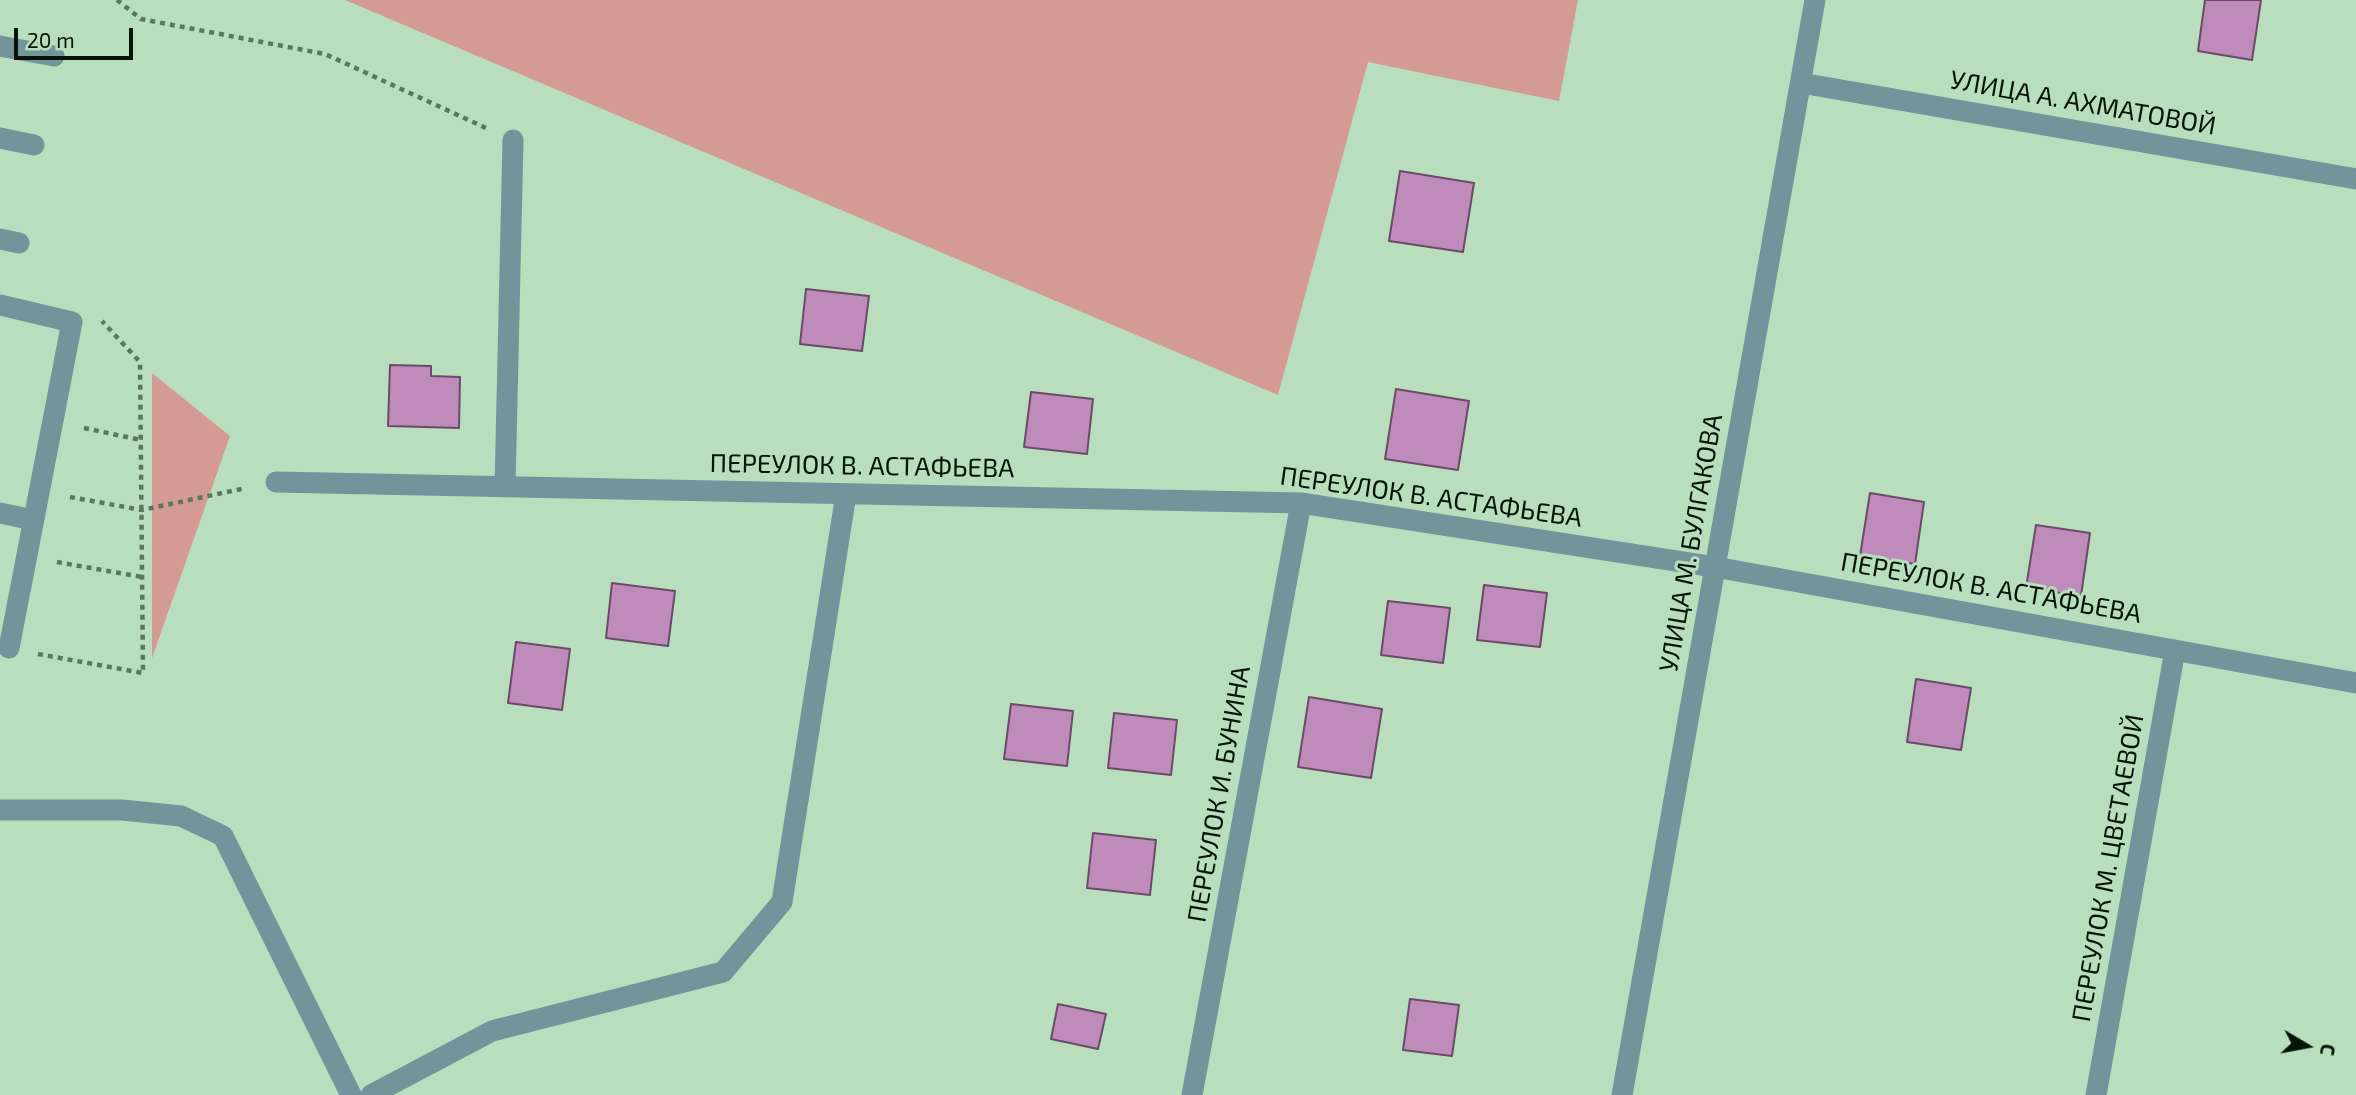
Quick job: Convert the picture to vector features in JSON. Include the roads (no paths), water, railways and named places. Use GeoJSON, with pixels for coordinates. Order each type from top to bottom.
{"type":"FeatureCollection","features":[{"type":"Feature","properties":{"kind":"street","name":"УЛИЦА М. БУЛГАКОВА"},"geometry":{"type":"LineString","coordinates":[[1622,1095],[1815,0]]}},
{"type":"Feature","properties":{"kind":"street"},"geometry":{"type":"LineString","coordinates":[[0,46],[54,56]]}},
{"type":"Feature","properties":{"kind":"street","name":"УЛИЦА А. АХМАТОВОЙ"},"geometry":{"type":"LineString","coordinates":[[1801,83],[2356,179]]}},
{"type":"Feature","properties":{"kind":"street"},"geometry":{"type":"LineString","coordinates":[[0,138],[34,145]]}},
{"type":"Feature","properties":{"kind":"street"},"geometry":{"type":"LineString","coordinates":[[505,486],[513,140]]}},
{"type":"Feature","properties":{"kind":"street"},"geometry":{"type":"LineString","coordinates":[[0,305],[72,322],[9,649]]}},
{"type":"Feature","properties":{"kind":"street","name":"ПЕРЕУЛОК В. АСТАФЬЕВА"},"geometry":{"type":"LineString","coordinates":[[276,482],[1301,503],[1715,567],[2356,683]]}},
{"type":"Feature","properties":{"kind":"street"},"geometry":{"type":"LineString","coordinates":[[371,1095],[492,1031],[723,972],[782,902],[846,494]]}},
{"type":"Feature","properties":{"kind":"street","name":"ПЕРЕУЛОК И. БУНИНА"},"geometry":{"type":"LineString","coordinates":[[1192,1095],[1301,503]]}},
{"type":"Feature","properties":{"kind":"street"},"geometry":{"type":"LineString","coordinates":[[0,513],[33,520]]}},
{"type":"Feature","properties":{"kind":"street","name":"ПЕРЕУЛОК М. ЦВЕТАЕВОЙ"},"geometry":{"type":"LineString","coordinates":[[2096,1095],[2175,650]]}},
{"type":"Feature","properties":{"kind":"street"},"geometry":{"type":"LineString","coordinates":[[0,810],[122,810],[181,816],[223,835],[351,1095]]}}]}
